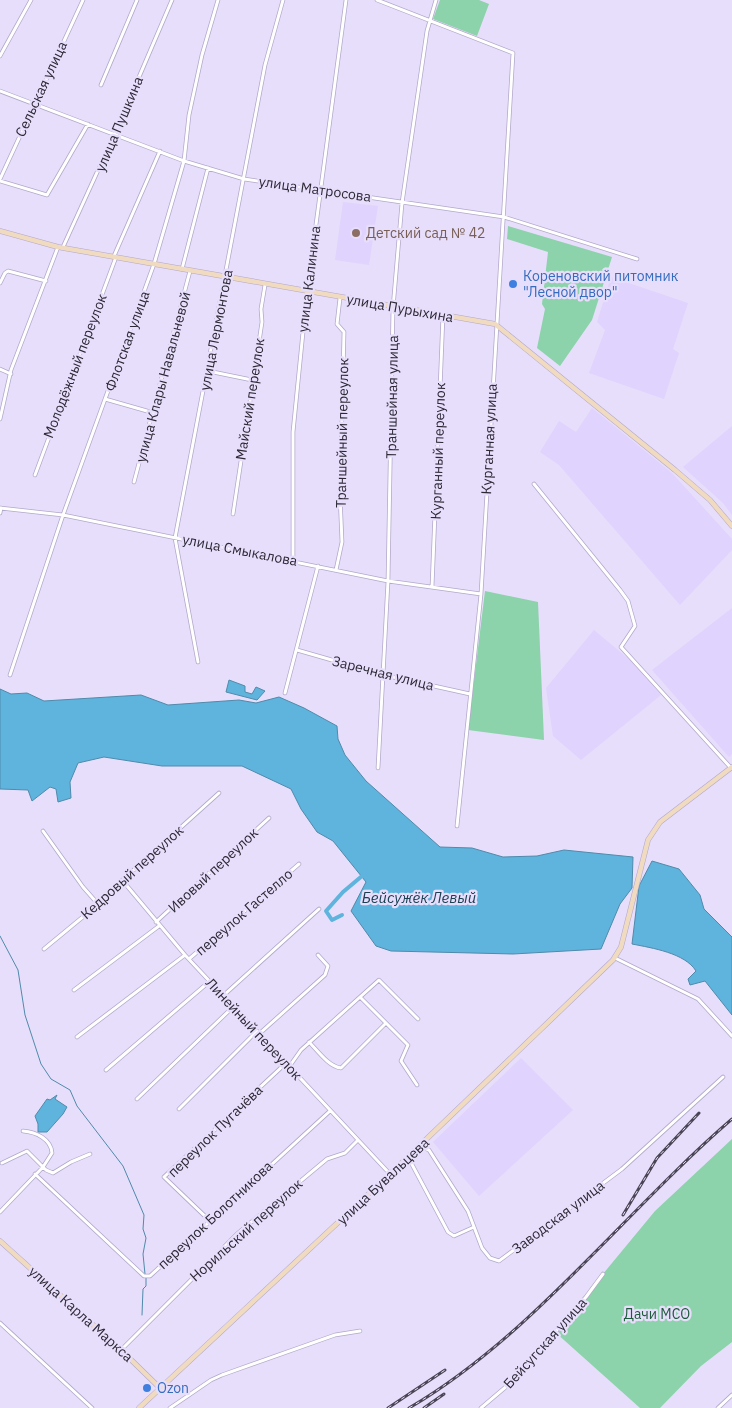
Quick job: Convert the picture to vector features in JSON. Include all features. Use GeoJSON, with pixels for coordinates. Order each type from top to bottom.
{"type":"FeatureCollection","features":[{"type":"Feature","properties":{"kind":"street"},"geometry":{"type":"LineString","coordinates":[[0,56],[30,0]]}},
{"type":"Feature","properties":{"kind":"street","name":"Сельская улица"},"geometry":{"type":"LineString","coordinates":[[0,180],[33,103],[83,0]]}},
{"type":"Feature","properties":{"kind":"street"},"geometry":{"type":"LineString","coordinates":[[101,85],[137,0]]}},
{"type":"Feature","properties":{"kind":"street","name":"улица Пушкина"},"geometry":{"type":"LineString","coordinates":[[0,419],[10,374],[46,280],[115,133],[172,0]]}},
{"type":"Feature","properties":{"kind":"street","name":"Флотская улица"},"geometry":{"type":"LineString","coordinates":[[10,675],[63,515],[154,264],[184,161],[189,115],[202,55],[218,0]]}},
{"type":"Feature","properties":{"kind":"street","name":"улица Лермонтова"},"geometry":{"type":"LineString","coordinates":[[198,662],[175,538],[265,66],[283,0]]}},
{"type":"Feature","properties":{"kind":"street","name":"улица Калинина"},"geometry":{"type":"LineString","coordinates":[[293,560],[292,432],[307,292],[346,0]]}},
{"type":"Feature","properties":{"kind":"street"},"geometry":{"type":"LineString","coordinates":[[378,0],[430,20]]}},
{"type":"Feature","properties":{"kind":"street","name":"Траншейная улица"},"geometry":{"type":"LineString","coordinates":[[378,768],[388,581],[394,308],[402,202],[430,20],[436,0]]}},
{"type":"Feature","properties":{"kind":"street","name":"Курганная улица"},"geometry":{"type":"LineString","coordinates":[[430,20],[513,53],[504,217],[495,324],[481,594],[457,826]]}},
{"type":"Feature","properties":{"kind":"street","name":"улица Матросова"},"geometry":{"type":"LineString","coordinates":[[0,91],[115,133],[184,161],[244,179],[504,217],[637,259]]}},
{"type":"Feature","properties":{"kind":"street"},"geometry":{"type":"LineString","coordinates":[[0,180],[47,195],[88,123]]}},
{"type":"Feature","properties":{"kind":"street","name":"Молодёжный переулок"},"geometry":{"type":"LineString","coordinates":[[34,475],[115,256],[160,151]]}},
{"type":"Feature","properties":{"kind":"street","name":"улица Клары Навальневой"},"geometry":{"type":"LineString","coordinates":[[182,270],[208,168]]}},
{"type":"Feature","properties":{"kind":"street","name":"улица Пурыхина"},"geometry":{"type":"LineString","coordinates":[[0,231],[61,247],[182,270],[495,324]]}},
{"type":"Feature","properties":{"kind":"street"},"geometry":{"type":"LineString","coordinates":[[0,283],[8,271],[46,280]]}},
{"type":"Feature","properties":{"kind":"street","name":"улица Клары Навальневой"},"geometry":{"type":"LineString","coordinates":[[134,482],[154,413],[190,271]]}},
{"type":"Feature","properties":{"kind":"street","name":"Майский переулок"},"geometry":{"type":"LineString","coordinates":[[233,514],[262,322],[261,309],[265,285]]}},
{"type":"Feature","properties":{"kind":"street","name":"Траншейный переулок"},"geometry":{"type":"LineString","coordinates":[[336,570],[342,542],[340,496],[344,332],[337,324],[340,298]]}},
{"type":"Feature","properties":{"kind":"street","name":"Курганный переулок"},"geometry":{"type":"LineString","coordinates":[[432,587],[443,316]]}},
{"type":"Feature","properties":{"kind":"street"},"geometry":{"type":"LineString","coordinates":[[495,324],[682,476],[710,500],[732,526]]}},
{"type":"Feature","properties":{"kind":"street"},"geometry":{"type":"LineString","coordinates":[[0,369],[10,374]]}},
{"type":"Feature","properties":{"kind":"street"},"geometry":{"type":"LineString","coordinates":[[208,372],[252,380]]}},
{"type":"Feature","properties":{"kind":"street"},"geometry":{"type":"LineString","coordinates":[[105,399],[154,413]]}},
{"type":"Feature","properties":{"kind":"street"},"geometry":{"type":"LineString","coordinates":[[534,484],[628,601],[635,626],[621,647],[732,768]]}},
{"type":"Feature","properties":{"kind":"street"},"geometry":{"type":"LineString","coordinates":[[0,513],[1,508]]}},
{"type":"Feature","properties":{"kind":"street","name":"улица Смыкалова"},"geometry":{"type":"LineString","coordinates":[[1,508],[63,515],[293,560],[388,581],[481,594]]}},
{"type":"Feature","properties":{"kind":"street"},"geometry":{"type":"LineString","coordinates":[[285,692],[318,566]]}},
{"type":"Feature","properties":{"kind":"street","name":"Заречная улица"},"geometry":{"type":"LineString","coordinates":[[297,650],[384,675],[470,694]]}},
{"type":"Feature","properties":{"kind":"street","name":"улица Бувальцева"},"geometry":{"type":"LineString","coordinates":[[139,1408],[420,1146],[615,958],[621,947],[648,840],[660,822],[732,768]]}},
{"type":"Feature","properties":{"kind":"street","name":"Кедровый переулок"},"geometry":{"type":"LineString","coordinates":[[44,949],[98,904],[219,793]]}},
{"type":"Feature","properties":{"kind":"street","name":"Ивовый переулок"},"geometry":{"type":"LineString","coordinates":[[156,922],[270,818]]}},
{"type":"Feature","properties":{"kind":"street"},"geometry":{"type":"LineString","coordinates":[[43,832],[83,887],[98,904]]}},
{"type":"Feature","properties":{"kind":"street","name":"переулок Гастелло"},"geometry":{"type":"LineString","coordinates":[[190,960],[299,864]]}},
{"type":"Feature","properties":{"kind":"street","name":"Линейный переулок"},"geometry":{"type":"LineString","coordinates":[[123,881],[185,955],[357,1141],[390,1174]]}},
{"type":"Feature","properties":{"kind":"street"},"geometry":{"type":"LineString","coordinates":[[224,996],[319,910]]}},
{"type":"Feature","properties":{"kind":"street","name":"Ивовый переулок"},"geometry":{"type":"LineString","coordinates":[[74,990],[159,926]]}},
{"type":"Feature","properties":{"kind":"street","name":"переулок Гастелло"},"geometry":{"type":"LineString","coordinates":[[76,1037],[185,955]]}},
{"type":"Feature","properties":{"kind":"street"},"geometry":{"type":"LineString","coordinates":[[179,1109],[258,1033],[328,970],[328,966],[318,955]]}},
{"type":"Feature","properties":{"kind":"street"},"geometry":{"type":"LineString","coordinates":[[615,958],[698,999],[732,1036]]}},
{"type":"Feature","properties":{"kind":"street"},"geometry":{"type":"LineString","coordinates":[[287,1065],[309,1042],[361,998],[379,980],[418,1019]]}},
{"type":"Feature","properties":{"kind":"street"},"geometry":{"type":"LineString","coordinates":[[106,1070],[210,981]]}},
{"type":"Feature","properties":{"kind":"street"},"geometry":{"type":"LineString","coordinates":[[361,998],[408,1045],[401,1061],[417,1085]]}},
{"type":"Feature","properties":{"kind":"street"},"geometry":{"type":"LineString","coordinates":[[137,1099],[234,1006]]}},
{"type":"Feature","properties":{"kind":"street"},"geometry":{"type":"LineString","coordinates":[[309,1042],[332,1064],[341,1068],[385,1024]]}},
{"type":"Feature","properties":{"kind":"street","name":"переулок Пугачёва"},"geometry":{"type":"LineString","coordinates":[[209,1220],[164,1177],[287,1065]]}},
{"type":"Feature","properties":{"kind":"street","name":"Заводская улица"},"geometry":{"type":"LineString","coordinates":[[420,1146],[429,1150],[468,1211],[482,1248],[490,1258],[499,1261],[622,1169],[723,1077]]}},
{"type":"Feature","properties":{"kind":"street","name":"переулок Болотникова"},"geometry":{"type":"LineString","coordinates":[[35,1174],[144,1276],[150,1276],[330,1111]]}},
{"type":"Feature","properties":{"kind":"street"},"geometry":{"type":"LineString","coordinates":[[0,1212],[43,1167],[52,1154],[50,1146],[39,1134],[23,1131]]}},
{"type":"Feature","properties":{"kind":"street","name":"Норильский переулок"},"geometry":{"type":"LineString","coordinates":[[121,1350],[237,1234],[327,1159],[345,1153],[357,1141]]}},
{"type":"Feature","properties":{"kind":"street"},"geometry":{"type":"LineString","coordinates":[[2,1163],[27,1151],[53,1174],[71,1162],[90,1154]]}},
{"type":"Feature","properties":{"kind":"street"},"geometry":{"type":"LineString","coordinates":[[408,1157],[448,1232],[454,1236],[474,1227]]}},
{"type":"Feature","properties":{"kind":"street","name":"улица Карла Маркса"},"geometry":{"type":"LineString","coordinates":[[0,1241],[121,1350],[161,1389]]}},
{"type":"Feature","properties":{"kind":"street","name":"Бейсугская улица"},"geometry":{"type":"LineString","coordinates":[[480,1408],[508,1385],[604,1274]]}},
{"type":"Feature","properties":{"kind":"street"},"geometry":{"type":"LineString","coordinates":[[0,1323],[92,1408]]}},
{"type":"Feature","properties":{"kind":"street"},"geometry":{"type":"LineString","coordinates":[[170,1408],[211,1380],[228,1373],[335,1334],[360,1331]]}},
{"type":"Feature","properties":{"kind":"street"},"geometry":{"type":"LineString","coordinates":[[718,1408],[732,1394]]}},
{"type":"Feature","properties":{"kind":"shaded area","name":"Детский сад № 42"},"geometry":{"type":"Polygon","coordinates":[[[343,202],[378,206],[369,265],[335,260],[343,202]]]}},
{"type":"Feature","properties":{"kind":"shaded area"},"geometry":{"type":"Polygon","coordinates":[[[611,277],[688,303],[673,349],[679,353],[664,399],[589,373],[605,330],[597,322],[611,277]]]}},
{"type":"Feature","properties":{"kind":"shaded area"},"geometry":{"type":"Polygon","coordinates":[[[592,408],[672,473],[732,539],[732,550],[680,605],[559,465],[540,452],[559,421],[576,432],[592,408]]]}},
{"type":"Feature","properties":{"kind":"shaded area"},"geometry":{"type":"Polygon","coordinates":[[[732,426],[732,515],[723,503],[683,467],[732,426]]]}},
{"type":"Feature","properties":{"kind":"shaded area"},"geometry":{"type":"Polygon","coordinates":[[[732,608],[732,754],[729,757],[652,670],[732,608]]]}},
{"type":"Feature","properties":{"kind":"shaded area"},"geometry":{"type":"Polygon","coordinates":[[[594,630],[630,660],[661,695],[581,760],[553,736],[546,688],[594,630]]]}},
{"type":"Feature","properties":{"kind":"shaded area"},"geometry":{"type":"Polygon","coordinates":[[[521,1058],[573,1110],[479,1196],[433,1142],[521,1058]]]}},
{"type":"Feature","properties":{"kind":"green space"},"geometry":{"type":"Polygon","coordinates":[[[440,0],[479,0],[489,4],[477,36],[433,19],[440,0]]]}},
{"type":"Feature","properties":{"kind":"green space"},"geometry":{"type":"Polygon","coordinates":[[[508,226],[612,257],[592,320],[560,366],[537,348],[545,309],[542,304],[548,252],[507,239],[508,226]]]}},
{"type":"Feature","properties":{"kind":"green space"},"geometry":{"type":"Polygon","coordinates":[[[485,591],[538,602],[544,740],[468,730],[485,591]]]}},
{"type":"Feature","properties":{"kind":"green space","name":"Дачи МСО"},"geometry":{"type":"Polygon","coordinates":[[[732,1139],[732,1342],[701,1366],[660,1408],[640,1408],[555,1332],[655,1211],[732,1139]]]}},
{"type":"Feature","properties":{"kind":"water"},"geometry":{"type":"Polygon","coordinates":[[[229,680],[245,686],[245,692],[252,694],[256,687],[265,691],[257,700],[226,692],[229,680]]]}},
{"type":"Feature","properties":{"kind":"water","name":"Бейсужёк Левый"},"geometry":{"type":"Polygon","coordinates":[[[0,689],[11,694],[27,693],[44,701],[141,695],[168,705],[239,700],[256,703],[279,697],[337,726],[338,739],[345,755],[366,781],[440,847],[472,848],[503,857],[537,856],[564,850],[633,857],[632,888],[620,904],[601,949],[513,954],[391,951],[376,946],[351,911],[366,882],[333,841],[317,832],[301,809],[291,789],[242,766],[162,766],[104,757],[78,763],[70,782],[71,798],[58,802],[56,789],[50,787],[32,801],[28,790],[0,789],[0,689]]]}},
{"type":"Feature","properties":{"kind":"water"},"geometry":{"type":"Polygon","coordinates":[[[652,861],[679,869],[700,895],[704,909],[732,937],[732,1015],[705,981],[690,985],[688,979],[696,971],[684,960],[667,952],[632,944],[639,886],[652,861]]]}},
{"type":"Feature","properties":{"kind":"water"},"geometry":{"type":"Polygon","coordinates":[[[57,1095],[55,1099],[67,1107],[47,1132],[38,1132],[35,1116],[47,1099],[50,1100],[57,1095]]]}},
{"type":"Feature","properties":{"kind":"waterway"},"geometry":{"type":"LineString","coordinates":[[342,915],[332,920],[326,911],[343,892],[362,876]]}},
{"type":"Feature","properties":{"kind":"waterway"},"geometry":{"type":"LineString","coordinates":[[0,936],[18,970],[25,1015],[41,1064],[51,1079],[70,1090],[77,1106],[123,1166],[144,1215],[143,1229],[146,1238],[143,1254],[145,1274]]}},
{"type":"Feature","properties":{"kind":"waterway"},"geometry":{"type":"LineString","coordinates":[[142,1315],[143,1289],[146,1286],[146,1278]]}},
{"type":"Feature","properties":{"kind":"railway"},"geometry":{"type":"LineString","coordinates":[[623,1215],[657,1158],[699,1113]]}},
{"type":"Feature","properties":{"kind":"railway"},"geometry":{"type":"LineString","coordinates":[[409,1408],[454,1379],[496,1346],[576,1271],[692,1155],[732,1119]]}},
{"type":"Feature","properties":{"kind":"railway"},"geometry":{"type":"LineString","coordinates":[[388,1408],[445,1370]]}},
{"type":"Feature","properties":{"kind":"railway"},"geometry":{"type":"LineString","coordinates":[[424,1408],[444,1394]]}},
{"type":"Feature","properties":{"kind":"place","name":"Детский сад № 42"},"geometry":{"type":"Point","coordinates":[356,233]}},
{"type":"Feature","properties":{"kind":"place","name":"Кореновский питомник \"Лесной двор\""},"geometry":{"type":"Point","coordinates":[513,284]}},
{"type":"Feature","properties":{"kind":"place","name":"Ozon"},"geometry":{"type":"Point","coordinates":[147,1388]}}]}
